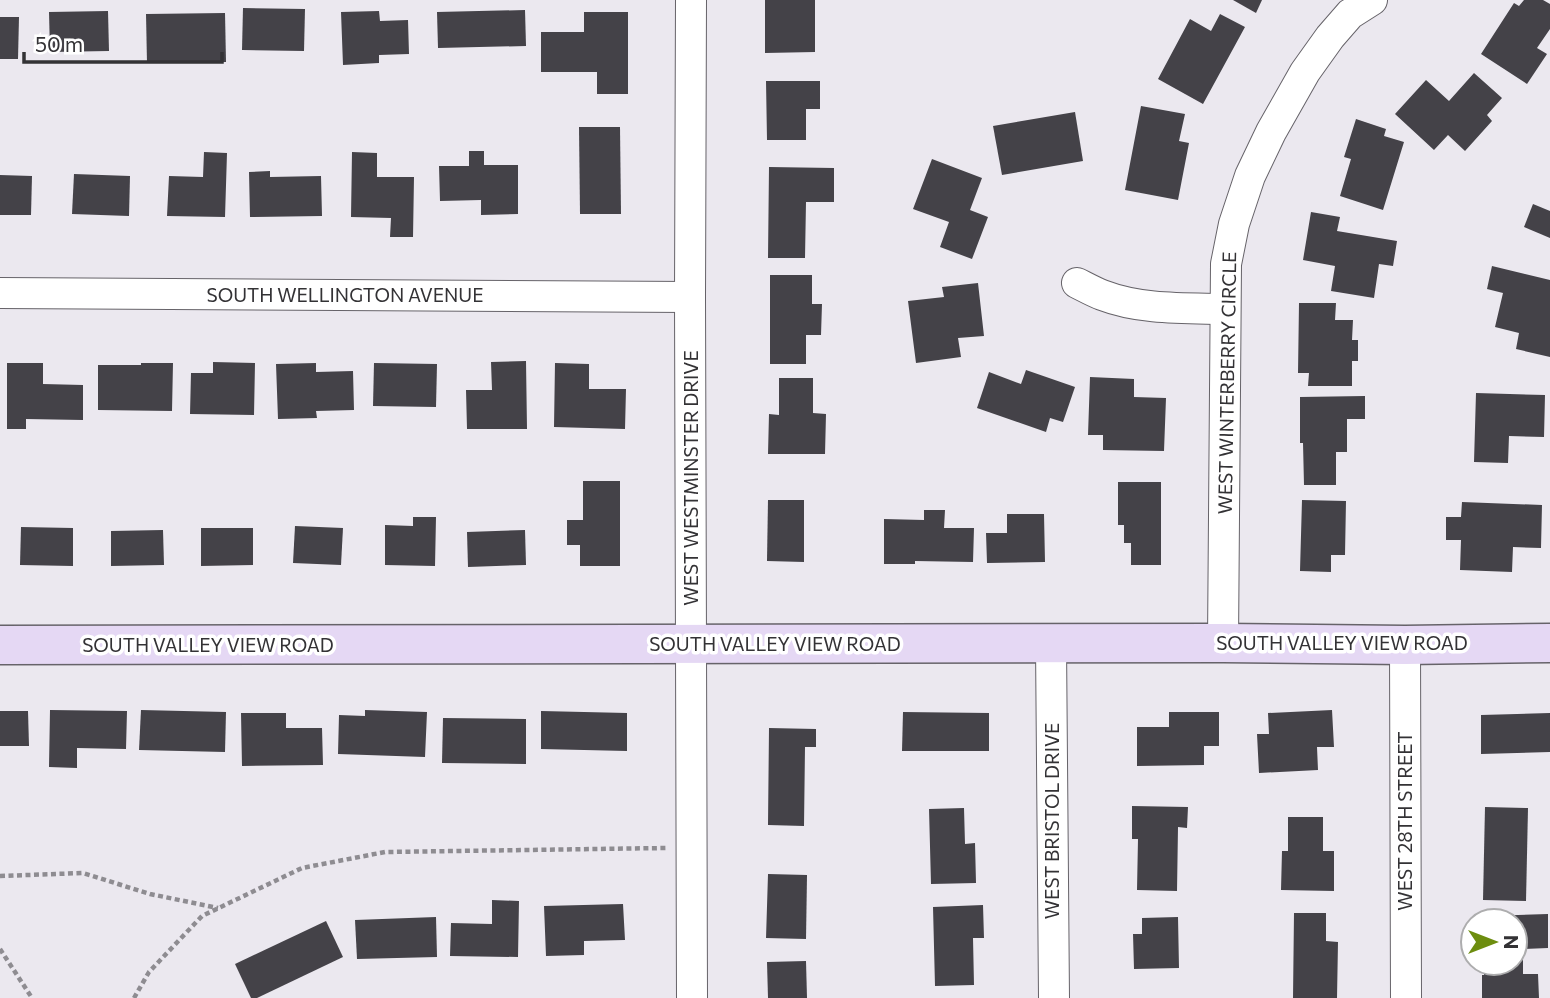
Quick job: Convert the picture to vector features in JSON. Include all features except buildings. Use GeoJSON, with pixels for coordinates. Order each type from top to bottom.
{"type":"FeatureCollection","features":[{"type":"Feature","properties":{"kind":"street","name":"WEST WESTMINSTER DRIVE"},"geometry":{"type":"LineString","coordinates":[[691,0],[692,998]]}},
{"type":"Feature","properties":{"kind":"street","name":"WEST WINTERBERRY CIRCLE"},"geometry":{"type":"LineString","coordinates":[[1223,643],[1226,264],[1234,224],[1250,176],[1305,72],[1329,37],[1350,14],[1372,0]]}},
{"type":"Feature","properties":{"kind":"street"},"geometry":{"type":"LineString","coordinates":[[1077,283],[1111,298],[1155,307],[1225,309]]}},
{"type":"Feature","properties":{"kind":"street","name":"SOUTH WELLINGTON AVENUE"},"geometry":{"type":"LineString","coordinates":[[0,293],[690,297]]}},
{"type":"Feature","properties":{"kind":"street","name":"SOUTH VALLEY VIEW ROAD"},"geometry":{"type":"LineString","coordinates":[[0,645],[1550,643]]}},
{"type":"Feature","properties":{"kind":"street","name":"WEST BRISTOL DRIVE"},"geometry":{"type":"LineString","coordinates":[[1051,644],[1054,998]]}},
{"type":"Feature","properties":{"kind":"street","name":"WEST 28TH STREET"},"geometry":{"type":"LineString","coordinates":[[1405,645],[1406,998]]}},
{"type":"Feature","properties":{"kind":"path"},"geometry":{"type":"LineString","coordinates":[[134,998],[149,972],[202,916],[302,868],[385,852],[691,848]]}},
{"type":"Feature","properties":{"kind":"path"},"geometry":{"type":"LineString","coordinates":[[0,876],[83,873],[150,894],[218,908]]}},
{"type":"Feature","properties":{"kind":"path"},"geometry":{"type":"LineString","coordinates":[[0,948],[33,998]]}}]}
